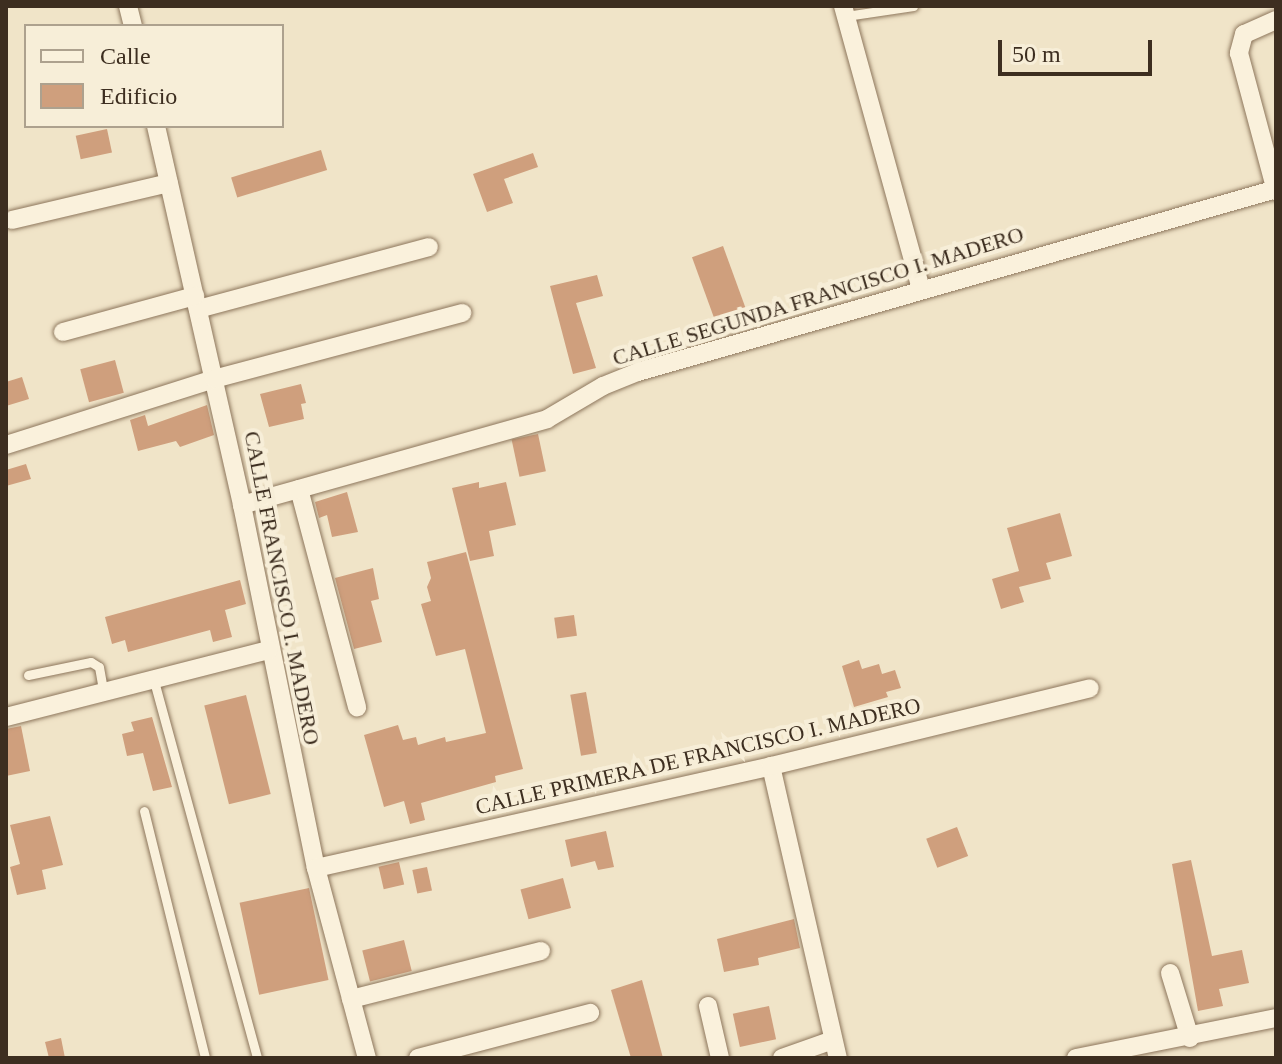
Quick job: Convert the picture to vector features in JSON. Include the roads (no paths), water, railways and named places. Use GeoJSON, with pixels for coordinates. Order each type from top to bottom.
{"type":"FeatureCollection","features":[{"type":"Feature","properties":{"kind":"street"},"geometry":{"type":"LineString","coordinates":[[844,11],[921,289]]}},
{"type":"Feature","properties":{"kind":"street"},"geometry":{"type":"LineString","coordinates":[[1276,20],[1244,34],[1239,53],[1276,190]]}},
{"type":"Feature","properties":{"kind":"street","name":"CALLE FRANCISCO I. MADERO"},"geometry":{"type":"LineString","coordinates":[[156,128],[242,505],[269,650],[316,868],[367,1058]]}},
{"type":"Feature","properties":{"kind":"street"},"geometry":{"type":"LineString","coordinates":[[12,220],[169,183]]}},
{"type":"Feature","properties":{"kind":"street","name":"CALLE SEGUNDA FRANCISCO I. MADERO"},"geometry":{"type":"LineString","coordinates":[[242,505],[547,419],[603,386],[638,372],[1276,190]]}},
{"type":"Feature","properties":{"kind":"street"},"geometry":{"type":"LineString","coordinates":[[63,332],[429,247]]}},
{"type":"Feature","properties":{"kind":"street"},"geometry":{"type":"LineString","coordinates":[[6,445],[214,379],[462,313]]}},
{"type":"Feature","properties":{"kind":"street"},"geometry":{"type":"LineString","coordinates":[[299,489],[357,707]]}},
{"type":"Feature","properties":{"kind":"street"},"geometry":{"type":"LineString","coordinates":[[6,717],[269,650]]}},
{"type":"Feature","properties":{"kind":"street","name":"CALLE PRIMERA DE FRANCISCO I. MADERO"},"geometry":{"type":"LineString","coordinates":[[316,868],[771,766],[1090,688]]}},
{"type":"Feature","properties":{"kind":"street"},"geometry":{"type":"LineString","coordinates":[[771,766],[836,1049],[782,1058]]}},
{"type":"Feature","properties":{"kind":"street"},"geometry":{"type":"LineString","coordinates":[[351,999],[541,951]]}},
{"type":"Feature","properties":{"kind":"street"},"geometry":{"type":"LineString","coordinates":[[1170,973],[1190,1038]]}},
{"type":"Feature","properties":{"kind":"street"},"geometry":{"type":"LineString","coordinates":[[708,1006],[720,1058]]}},
{"type":"Feature","properties":{"kind":"street"},"geometry":{"type":"LineString","coordinates":[[418,1058],[590,1013]]}},
{"type":"Feature","properties":{"kind":"street"},"geometry":{"type":"LineString","coordinates":[[1076,1058],[1190,1038],[1276,1018]]}},
{"type":"Feature","properties":{"kind":"lane"},"geometry":{"type":"LineString","coordinates":[[844,11],[913,6]]}},
{"type":"Feature","properties":{"kind":"lane"},"geometry":{"type":"LineString","coordinates":[[28,675],[91,662],[99,667],[104,694]]}},
{"type":"Feature","properties":{"kind":"lane"},"geometry":{"type":"LineString","coordinates":[[154,681],[257,1058]]}},
{"type":"Feature","properties":{"kind":"lane"},"geometry":{"type":"LineString","coordinates":[[144,811],[205,1058]]}}]}
